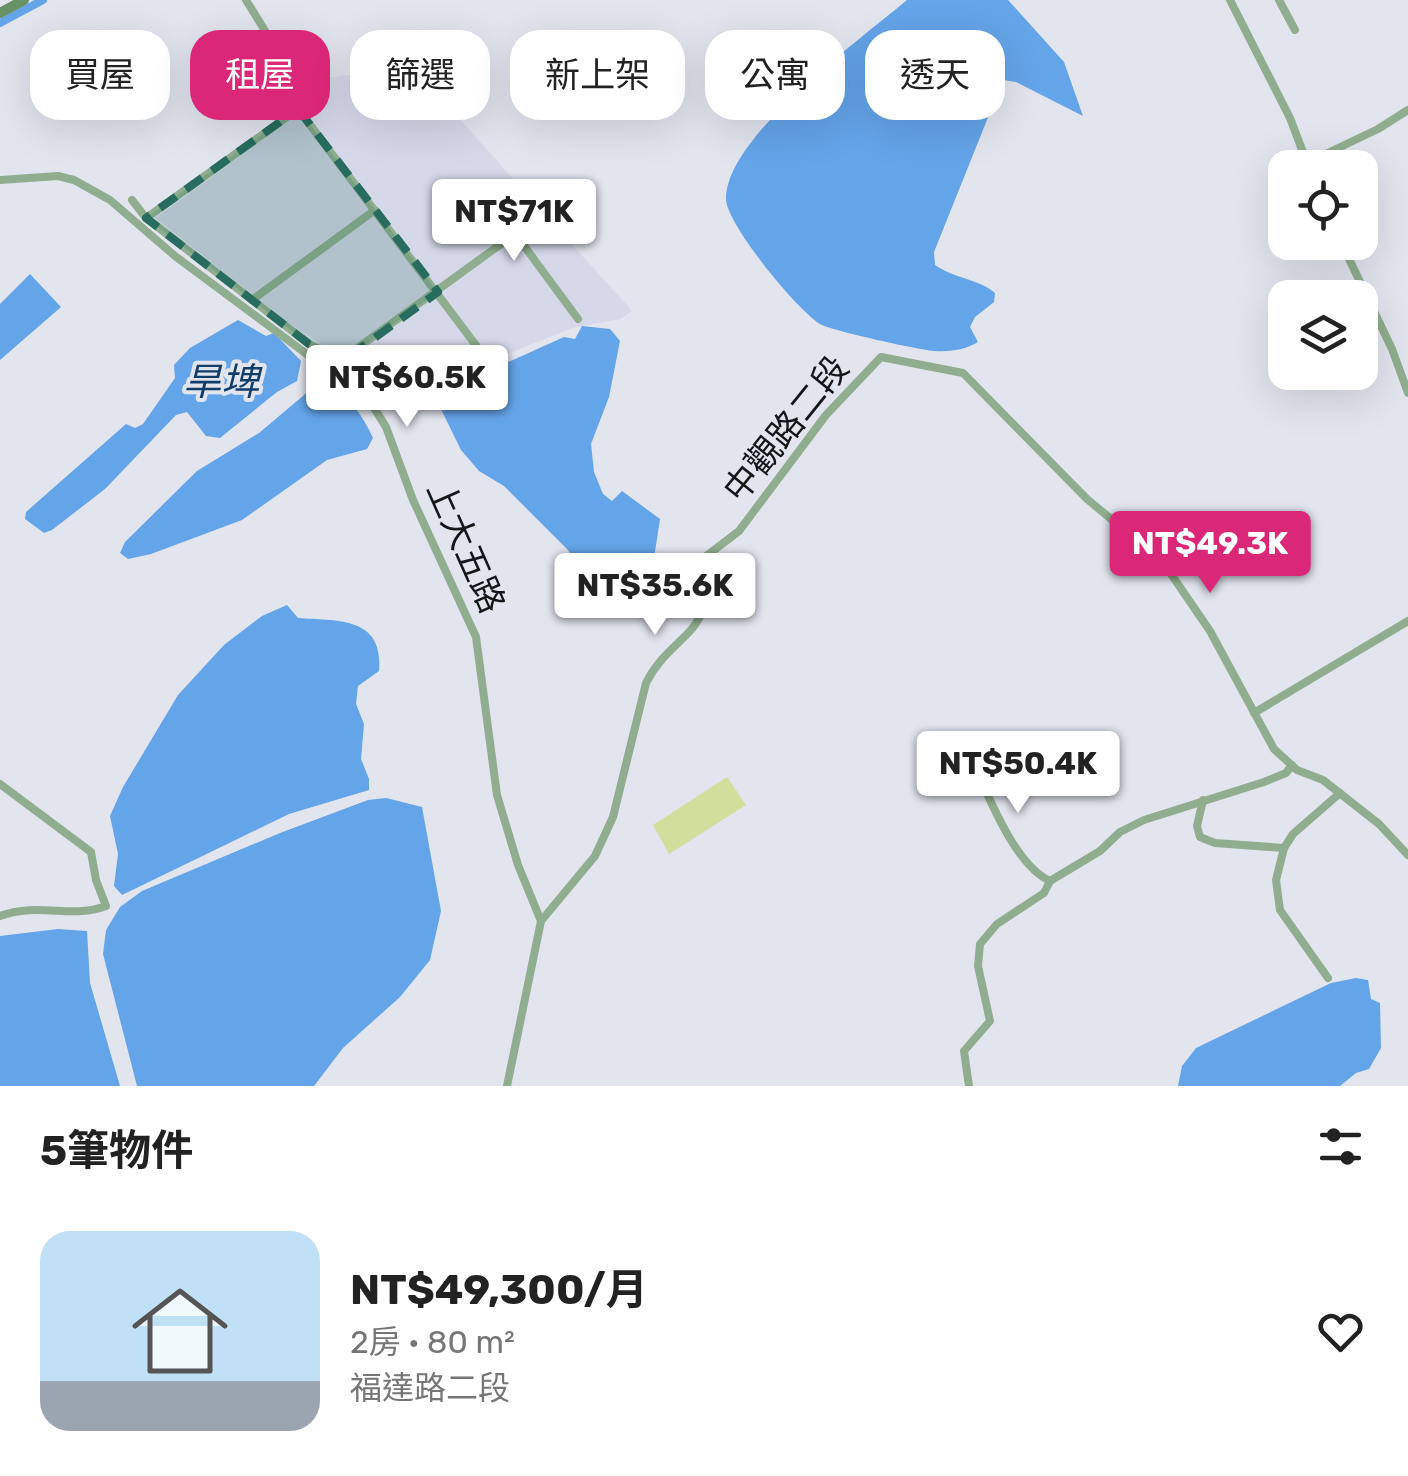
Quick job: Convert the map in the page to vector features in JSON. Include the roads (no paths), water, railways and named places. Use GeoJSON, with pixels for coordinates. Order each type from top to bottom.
{"type":"FeatureCollection","features":[{"type":"Feature","properties":{"kind":"street"},"geometry":{"type":"LineString","coordinates":[[0,13],[24,0]]}},
{"type":"Feature","properties":{"kind":"street"},"geometry":{"type":"LineString","coordinates":[[246,0],[264,30]]}},
{"type":"Feature","properties":{"kind":"street"},"geometry":{"type":"LineString","coordinates":[[1230,0],[1302,150]]}},
{"type":"Feature","properties":{"kind":"street"},"geometry":{"type":"LineString","coordinates":[[1279,0],[1295,30]]}},
{"type":"Feature","properties":{"kind":"street"},"geometry":{"type":"LineString","coordinates":[[1337,150],[1408,110]]}},
{"type":"Feature","properties":{"kind":"street"},"geometry":{"type":"LineString","coordinates":[[146,218],[283,120]]}},
{"type":"Feature","properties":{"kind":"street"},"geometry":{"type":"LineString","coordinates":[[306,120],[487,360]]}},
{"type":"Feature","properties":{"kind":"street","name":"上大五路"},"geometry":{"type":"LineString","coordinates":[[0,180],[58,176],[74,180],[110,200],[174,256],[316,361],[359,384],[386,427],[413,500],[470,620],[486,698],[496,796],[518,866],[541,921]]}},
{"type":"Feature","properties":{"kind":"street"},"geometry":{"type":"LineString","coordinates":[[132,200],[146,218],[331,357],[344,360],[512,236],[520,239],[578,319]]}},
{"type":"Feature","properties":{"kind":"street"},"geometry":{"type":"LineString","coordinates":[[252,300],[375,210]]}},
{"type":"Feature","properties":{"kind":"street"},"geometry":{"type":"LineString","coordinates":[[1350,260],[1408,394]]}},
{"type":"Feature","properties":{"kind":"street"},"geometry":{"type":"LineString","coordinates":[[331,357],[334,370]]}},
{"type":"Feature","properties":{"kind":"street","name":"中觀路二段"},"geometry":{"type":"LineString","coordinates":[[507,1086],[541,921],[595,856],[612,817],[646,684],[656,664],[700,620],[706,588],[696,564],[739,531],[826,415],[881,358],[963,373],[1087,499],[1171,574],[1202,619],[1254,713]]}},
{"type":"Feature","properties":{"kind":"street"},"geometry":{"type":"LineString","coordinates":[[1408,621],[1254,713],[1274,749],[1292,765],[1323,780],[1378,824],[1408,856]]}},
{"type":"Feature","properties":{"kind":"street"},"geometry":{"type":"LineString","coordinates":[[969,1086],[964,1052],[990,1020],[978,966],[980,944],[997,924],[1044,893],[1050,880],[1100,851],[1132,826],[1264,782],[1292,765]]}},
{"type":"Feature","properties":{"kind":"street"},"geometry":{"type":"LineString","coordinates":[[975,767],[998,821],[1036,874],[1050,880]]}},
{"type":"Feature","properties":{"kind":"street"},"geometry":{"type":"LineString","coordinates":[[0,784],[91,852],[106,906],[77,912],[36,908],[0,916]]}},
{"type":"Feature","properties":{"kind":"street"},"geometry":{"type":"LineString","coordinates":[[1328,978],[1280,910],[1276,880],[1284,848],[1293,834],[1340,794]]}},
{"type":"Feature","properties":{"kind":"street"},"geometry":{"type":"LineString","coordinates":[[1203,800],[1197,826],[1200,838],[1215,843],[1284,848]]}},
{"type":"Feature","properties":{"kind":"water"},"geometry":{"type":"Polygon","coordinates":[[[907,0],[1008,0],[1064,62],[1083,116],[1016,82],[1005,80],[1005,30],[870,30],[907,0]]]}},
{"type":"Feature","properties":{"kind":"water"},"geometry":{"type":"Polygon","coordinates":[[[865,34],[865,120],[987,120],[934,252],[935,265],[995,293],[994,302],[975,317],[970,327],[978,342],[968,347],[934,351],[822,325],[766,267],[729,211],[726,199],[732,174],[770,120],[845,120],[845,51],[865,34]]]}},
{"type":"Feature","properties":{"kind":"water"},"geometry":{"type":"Polygon","coordinates":[[[30,274],[61,307],[0,360],[0,304],[30,274]]]}},
{"type":"Feature","properties":{"kind":"water","name":"旱埤"},"geometry":{"type":"Polygon","coordinates":[[[238,320],[266,336],[274,333],[301,361],[297,381],[277,392],[220,438],[206,436],[187,412],[176,415],[105,489],[52,530],[44,533],[25,519],[26,512],[126,424],[135,428],[143,424],[175,378],[174,365],[190,348],[238,320]]]}},
{"type":"Feature","properties":{"kind":"water"},"geometry":{"type":"Polygon","coordinates":[[[582,326],[610,329],[620,341],[609,397],[591,444],[594,472],[603,494],[612,501],[622,491],[660,519],[652,571],[581,568],[504,486],[479,471],[461,450],[435,397],[436,391],[453,381],[466,381],[564,337],[575,339],[582,326]]]}},
{"type":"Feature","properties":{"kind":"water"},"geometry":{"type":"Polygon","coordinates":[[[329,381],[364,421],[373,438],[367,449],[327,460],[242,520],[151,554],[128,559],[120,553],[125,542],[197,471],[259,433],[316,385],[329,381]]]}},
{"type":"Feature","properties":{"kind":"water"},"geometry":{"type":"Polygon","coordinates":[[[287,605],[298,618],[355,625],[374,640],[379,671],[358,686],[356,704],[364,724],[361,759],[369,790],[289,814],[122,895],[114,886],[118,854],[110,816],[123,787],[178,695],[224,645],[262,616],[287,605]]]}},
{"type":"Feature","properties":{"kind":"water"},"geometry":{"type":"Polygon","coordinates":[[[386,798],[422,807],[441,911],[430,960],[400,997],[343,1048],[314,1086],[137,1086],[103,954],[106,930],[120,907],[142,891],[280,833],[368,800],[386,798]]]}},
{"type":"Feature","properties":{"kind":"water"},"geometry":{"type":"Polygon","coordinates":[[[58,929],[87,931],[90,983],[120,1086],[0,1086],[0,936],[58,929]]]}},
{"type":"Feature","properties":{"kind":"water"},"geometry":{"type":"Polygon","coordinates":[[[1368,980],[1371,999],[1380,1003],[1381,1048],[1369,1069],[1356,1073],[1340,1086],[1178,1086],[1182,1066],[1196,1048],[1331,983],[1368,980]]]}},
{"type":"Feature","properties":{"kind":"waterway"},"geometry":{"type":"LineString","coordinates":[[0,23],[43,0]]}}]}
